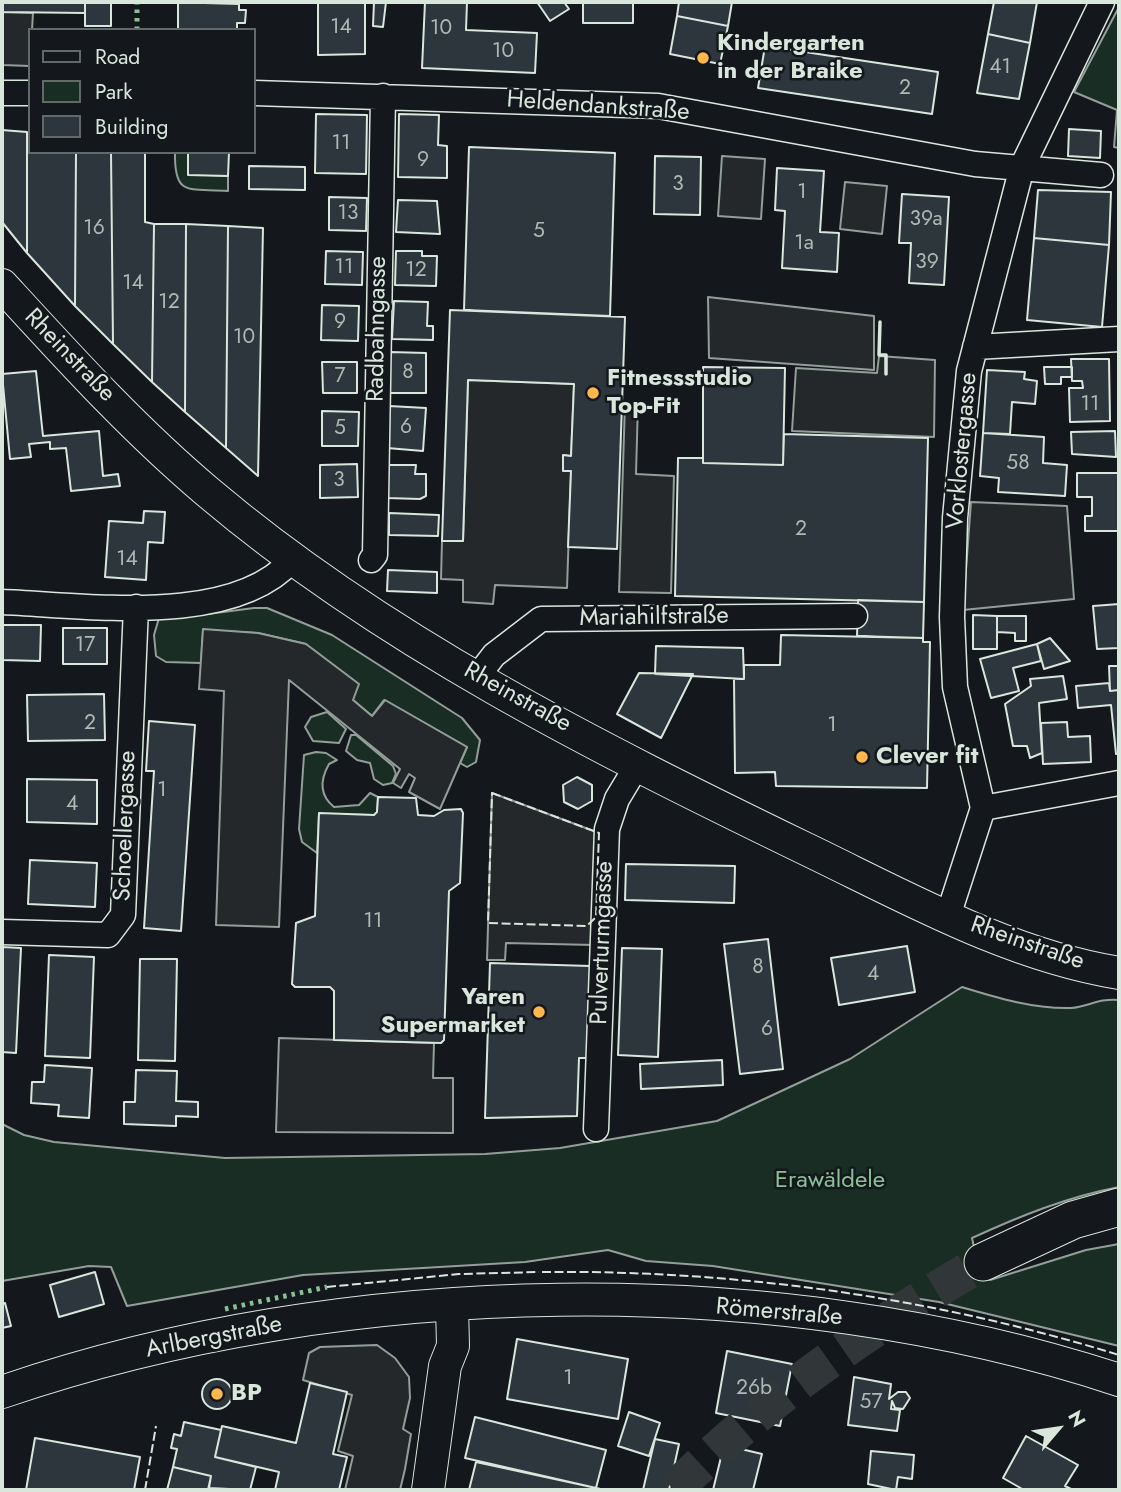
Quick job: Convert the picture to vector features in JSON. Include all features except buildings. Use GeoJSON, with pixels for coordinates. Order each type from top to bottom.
{"type":"FeatureCollection","features":[{"type":"Feature","properties":{"kind":"highway"},"geometry":{"type":"LineString","coordinates":[[983,1262],[1073,1220],[1119,1207]]}},
{"type":"Feature","properties":{"kind":"main road","name":"Rheinstraße"},"geometry":{"type":"LineString","coordinates":[[2,285],[147,436],[209,493],[293,559],[378,618],[477,677],[638,764],[948,916],[1036,951],[1119,973]]}},
{"type":"Feature","properties":{"kind":"main road","name":"Römerstraße"},"geometry":{"type":"LineString","coordinates":[[442,1307],[544,1300],[636,1300],[794,1312],[895,1325],[985,1342],[1119,1380]]}},
{"type":"Feature","properties":{"kind":"main road"},"geometry":{"type":"LineString","coordinates":[[428,1490],[445,1366],[435,1345],[442,1307]]}},
{"type":"Feature","properties":{"kind":"main road","name":"Arlbergstraße"},"geometry":{"type":"LineString","coordinates":[[2,1392],[87,1366],[189,1340],[293,1322],[442,1307]]}},
{"type":"Feature","properties":{"kind":"street","name":"Vorklostergasse"},"geometry":{"type":"LineString","coordinates":[[983,807],[956,687],[952,617],[955,518],[969,371],[1022,167],[1102,2]]}},
{"type":"Feature","properties":{"kind":"street"},"geometry":{"type":"LineString","coordinates":[[2,93],[28,93]]}},
{"type":"Feature","properties":{"kind":"street","name":"Heldendankstraße"},"geometry":{"type":"LineString","coordinates":[[256,93],[658,106],[975,164],[1101,175]]}},
{"type":"Feature","properties":{"kind":"street","name":"Radbahngasse"},"geometry":{"type":"LineString","coordinates":[[371,560],[375,555],[383,96]]}},
{"type":"Feature","properties":{"kind":"street"},"geometry":{"type":"LineString","coordinates":[[975,347],[1119,339]]}},
{"type":"Feature","properties":{"kind":"street"},"geometry":{"type":"LineString","coordinates":[[2,603],[136,607],[224,600],[279,576],[293,559]]}},
{"type":"Feature","properties":{"kind":"street","name":"Schoellergasse"},"geometry":{"type":"LineString","coordinates":[[2,932],[108,935],[123,915],[136,607]]}},
{"type":"Feature","properties":{"kind":"street","name":"Mariahilfstraße"},"geometry":{"type":"LineString","coordinates":[[477,677],[494,655],[541,619],[855,615]]}},
{"type":"Feature","properties":{"kind":"street","name":"Pulverturmgasse"},"geometry":{"type":"LineString","coordinates":[[596,1129],[607,829],[617,799],[638,764]]}},
{"type":"Feature","properties":{"kind":"street"},"geometry":{"type":"LineString","coordinates":[[948,916],[983,807],[1119,783]]}},
{"type":"Feature","properties":{"kind":"green space"},"geometry":{"type":"Polygon","coordinates":[[[1119,7],[1119,148],[1114,147],[1117,110],[1074,92],[1119,7]]]}},
{"type":"Feature","properties":{"kind":"green space"},"geometry":{"type":"Polygon","coordinates":[[[175,154],[188,154],[188,174],[228,176],[228,191],[186,188],[177,177],[175,154]]]}},
{"type":"Feature","properties":{"kind":"green space"},"geometry":{"type":"Polygon","coordinates":[[[267,608],[332,635],[462,718],[480,740],[476,762],[467,767],[460,763],[467,747],[384,700],[372,716],[353,700],[306,644],[258,633],[203,630],[201,663],[166,662],[156,656],[154,635],[159,618],[168,614],[208,614],[267,608]]]}},
{"type":"Feature","properties":{"kind":"green space"},"geometry":{"type":"Polygon","coordinates":[[[327,712],[346,729],[339,743],[313,741],[305,727],[311,717],[327,712]]]}},
{"type":"Feature","properties":{"kind":"green space"},"geometry":{"type":"Polygon","coordinates":[[[351,735],[356,735],[393,766],[396,774],[392,783],[383,785],[374,779],[370,763],[357,760],[346,751],[351,735]]]}},
{"type":"Feature","properties":{"kind":"green space"},"geometry":{"type":"Polygon","coordinates":[[[326,753],[337,760],[329,764],[323,781],[323,792],[334,807],[359,805],[370,793],[378,797],[377,812],[374,815],[319,814],[317,853],[302,842],[299,829],[304,755],[326,753]]]}},
{"type":"Feature","properties":{"kind":"green space","name":"Erawäldele"},"geometry":{"type":"Polygon","coordinates":[[[962,987],[1043,1007],[1071,1008],[1105,1000],[1119,1000],[1119,1187],[1044,1208],[972,1238],[976,1256],[990,1280],[1086,1250],[1119,1244],[1119,1346],[939,1302],[713,1266],[646,1261],[608,1250],[525,1262],[303,1275],[127,1306],[111,1267],[89,1266],[2,1281],[2,1124],[24,1135],[54,1142],[225,1158],[485,1154],[560,1148],[717,1121],[850,1059],[962,987]]]}},
{"type":"Feature","properties":{"kind":"shaded area"},"geometry":{"type":"Polygon","coordinates":[[[2,12],[33,13],[32,28],[28,28],[28,66],[2,65],[2,12]]]}},
{"type":"Feature","properties":{"kind":"shaded area"},"geometry":{"type":"Polygon","coordinates":[[[722,156],[765,159],[761,219],[718,216],[722,156]]]}},
{"type":"Feature","properties":{"kind":"shaded area"},"geometry":{"type":"Polygon","coordinates":[[[845,182],[887,186],[882,234],[840,229],[845,182]]]}},
{"type":"Feature","properties":{"kind":"shaded area"},"geometry":{"type":"Polygon","coordinates":[[[708,297],[874,316],[874,370],[709,358],[708,297]]]}},
{"type":"Feature","properties":{"kind":"shaded area"},"geometry":{"type":"Polygon","coordinates":[[[879,356],[935,360],[934,437],[792,431],[796,368],[877,373],[879,356]]]}},
{"type":"Feature","properties":{"kind":"shaded area"},"geometry":{"type":"Polygon","coordinates":[[[468,380],[574,384],[571,456],[564,455],[563,470],[571,471],[567,588],[495,585],[493,604],[463,602],[463,580],[441,579],[442,541],[463,541],[468,380]]]}},
{"type":"Feature","properties":{"kind":"shaded area"},"geometry":{"type":"Polygon","coordinates":[[[625,403],[638,403],[636,474],[674,476],[671,593],[619,592],[625,403]]]}},
{"type":"Feature","properties":{"kind":"shaded area"},"geometry":{"type":"Polygon","coordinates":[[[971,502],[1067,506],[1074,599],[963,610],[971,502]]]}},
{"type":"Feature","properties":{"kind":"shaded area"},"geometry":{"type":"Polygon","coordinates":[[[203,629],[258,633],[306,644],[359,684],[353,700],[372,716],[385,700],[467,747],[440,809],[409,792],[415,778],[409,774],[401,788],[393,783],[400,769],[289,680],[279,927],[216,925],[224,691],[199,689],[203,629]]]}},
{"type":"Feature","properties":{"kind":"shaded area"},"geometry":{"type":"Polygon","coordinates":[[[492,793],[599,833],[594,945],[506,943],[505,960],[487,960],[492,793]]]}},
{"type":"Feature","properties":{"kind":"shaded area"},"geometry":{"type":"Polygon","coordinates":[[[279,1038],[434,1043],[433,1078],[453,1078],[453,1133],[276,1132],[279,1038]]]}},
{"type":"Feature","properties":{"kind":"shaded area"},"geometry":{"type":"Polygon","coordinates":[[[377,1345],[395,1358],[409,1377],[410,1398],[403,1429],[411,1434],[405,1469],[400,1490],[345,1490],[353,1456],[338,1451],[352,1395],[303,1380],[309,1353],[320,1347],[377,1345]]]}},
{"type":"Feature","properties":{"kind":"tunnel"},"geometry":{"type":"LineString","coordinates":[[674,1490],[745,1425],[821,1366],[900,1312],[983,1262]]}},
{"type":"Feature","properties":{"kind":"hedge"},"geometry":{"type":"LineString","coordinates":[[137,2],[137,28]]}},
{"type":"Feature","properties":{"kind":"hedge"},"geometry":{"type":"LineString","coordinates":[[225,1309],[327,1287]]}},
{"type":"Feature","properties":{"kind":"fence"},"geometry":{"type":"LineString","coordinates":[[492,793],[599,833],[596,917],[587,926],[488,923],[492,793]]}},
{"type":"Feature","properties":{"kind":"fence"},"geometry":{"type":"LineString","coordinates":[[327,1287],[459,1274],[539,1272]]}},
{"type":"Feature","properties":{"kind":"fence"},"geometry":{"type":"LineString","coordinates":[[542,1272],[688,1276],[834,1291],[977,1317],[1119,1355]]}},
{"type":"Feature","properties":{"kind":"fence"},"geometry":{"type":"LineString","coordinates":[[145,1490],[156,1426]]}},
{"type":"Feature","properties":{"kind":"wall"},"geometry":{"type":"LineString","coordinates":[[880,322],[879,355],[886,355],[886,374]]}},
{"type":"Feature","properties":{"kind":"place","name":"Kindergarten in der Braike"},"geometry":{"type":"Point","coordinates":[703,58]}},
{"type":"Feature","properties":{"kind":"place","name":"Fitnessstudio Top-Fit"},"geometry":{"type":"Point","coordinates":[593,393]}},
{"type":"Feature","properties":{"kind":"place","name":"Clever fit"},"geometry":{"type":"Point","coordinates":[862,757]}},
{"type":"Feature","properties":{"kind":"place","name":"Yaren Supermarket"},"geometry":{"type":"Point","coordinates":[539,1012]}},
{"type":"Feature","properties":{"kind":"place","name":"BP"},"geometry":{"type":"Point","coordinates":[217,1394]}}]}
